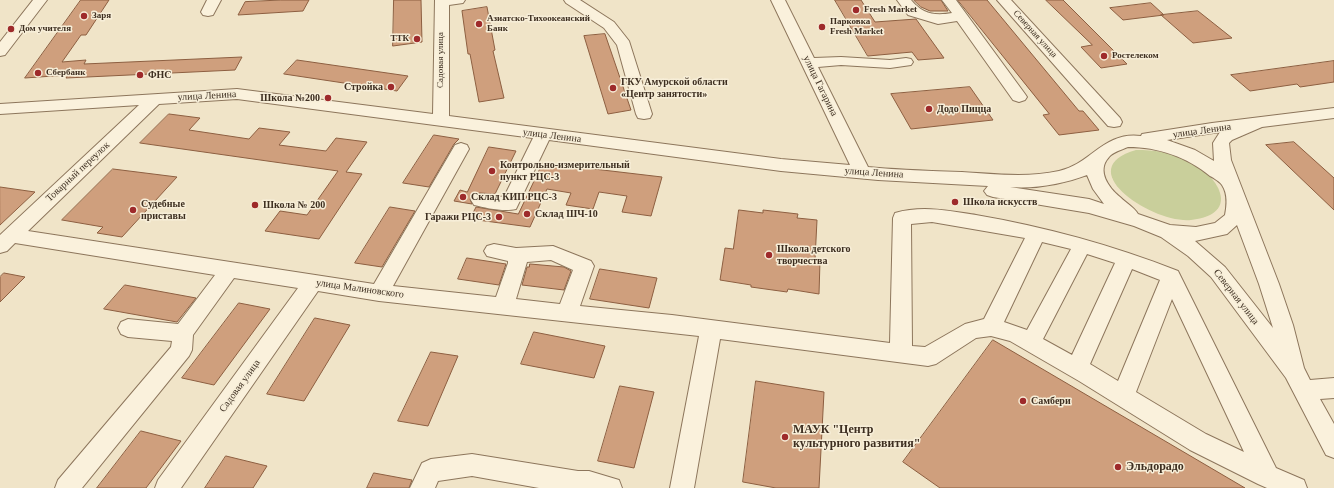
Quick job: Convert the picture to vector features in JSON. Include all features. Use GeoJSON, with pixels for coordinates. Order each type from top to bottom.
{"type":"FeatureCollection","features":[{"type":"Feature","properties":{"kind":"street"},"geometry":{"type":"LineString","coordinates":[[0,52],[40,0]]}},
{"type":"Feature","properties":{"kind":"street"},"geometry":{"type":"LineString","coordinates":[[442,1],[458,0]]}},
{"type":"Feature","properties":{"kind":"street"},"geometry":{"type":"LineString","coordinates":[[571,0],[609,25],[624,44],[644,114]]}},
{"type":"Feature","properties":{"kind":"street","name":"улица Гагарина"},"geometry":{"type":"LineString","coordinates":[[778,0],[809,63],[870,172]]}},
{"type":"Feature","properties":{"kind":"street"},"geometry":{"type":"LineString","coordinates":[[904,0],[913,12],[938,20],[962,16]]}},
{"type":"Feature","properties":{"kind":"street"},"geometry":{"type":"LineString","coordinates":[[949,0],[962,16],[1019,98]]}},
{"type":"Feature","properties":{"kind":"street","name":"Северная улица"},"geometry":{"type":"LineString","coordinates":[[1004,0],[1114,122]]}},
{"type":"Feature","properties":{"kind":"street","name":"Садовая улица"},"geometry":{"type":"LineString","coordinates":[[441,121],[442,1]]}},
{"type":"Feature","properties":{"kind":"street"},"geometry":{"type":"LineString","coordinates":[[809,63],[841,60],[890,64],[906,62]]}},
{"type":"Feature","properties":{"kind":"street","name":"улица Ленина"},"geometry":{"type":"LineString","coordinates":[[0,109],[237,94],[781,165],[1026,182],[1060,177],[1080,171],[1099,158]]}},
{"type":"Feature","properties":{"kind":"street","name":"Товарный переулок"},"geometry":{"type":"LineString","coordinates":[[5,241],[155,99]]}},
{"type":"Feature","properties":{"kind":"street","name":"улица Ленина"},"geometry":{"type":"LineString","coordinates":[[1125,141],[1212,128],[1256,124],[1334,113]]}},
{"type":"Feature","properties":{"kind":"street","name":"улица Ленина"},"geometry":{"type":"LineString","coordinates":[[1231,183],[1222,160],[1221,143],[1226,136],[1256,124]]}},
{"type":"Feature","properties":{"kind":"street"},"geometry":{"type":"LineString","coordinates":[[480,200],[510,204],[543,135]]}},
{"type":"Feature","properties":{"kind":"street"},"geometry":{"type":"LineString","coordinates":[[870,172],[1089,206],[1140,221],[1168,232],[1196,234],[1220,230],[1234,218],[1237,202],[1231,183],[1212,168],[1189,154],[1163,145],[1125,141],[1108,149],[1099,158],[1095,173],[1101,188],[1116,206],[1140,221]]}},
{"type":"Feature","properties":{"kind":"street"},"geometry":{"type":"LineString","coordinates":[[380,293],[461,149]]}},
{"type":"Feature","properties":{"kind":"street","name":"Северная улица"},"geometry":{"type":"LineString","coordinates":[[1237,202],[1251,235],[1287,339],[1299,381]]}},
{"type":"Feature","properties":{"kind":"street"},"geometry":{"type":"LineString","coordinates":[[901,354],[902,218],[932,215],[1037,234],[1127,259],[1172,276],[1267,476]]}},
{"type":"Feature","properties":{"kind":"street","name":"Северная улица"},"geometry":{"type":"LineString","coordinates":[[1168,232],[1195,251],[1218,272],[1299,381],[1334,447]]}},
{"type":"Feature","properties":{"kind":"street"},"geometry":{"type":"LineString","coordinates":[[1037,234],[991,327],[1016,334],[1077,368],[1198,442],[1295,488]]}},
{"type":"Feature","properties":{"kind":"street","name":"улица Малиновского"},"geometry":{"type":"LineString","coordinates":[[5,241],[229,270],[380,293],[567,314],[711,328],[928,358],[972,330],[991,327]]}},
{"type":"Feature","properties":{"kind":"street"},"geometry":{"type":"LineString","coordinates":[[1031,342],[1082,246]]}},
{"type":"Feature","properties":{"kind":"street"},"geometry":{"type":"LineString","coordinates":[[494,251],[516,255],[553,253],[584,266],[567,314]]}},
{"type":"Feature","properties":{"kind":"street"},"geometry":{"type":"LineString","coordinates":[[503,306],[518,263],[516,255]]}},
{"type":"Feature","properties":{"kind":"street"},"geometry":{"type":"LineString","coordinates":[[1077,368],[1127,259]]}},
{"type":"Feature","properties":{"kind":"street"},"geometry":{"type":"LineString","coordinates":[[67,488],[180,350],[183,333],[229,270]]}},
{"type":"Feature","properties":{"kind":"street"},"geometry":{"type":"LineString","coordinates":[[1123,397],[1172,276]]}},
{"type":"Feature","properties":{"kind":"street","name":"Садовая улица"},"geometry":{"type":"LineString","coordinates":[[167,488],[314,283]]}},
{"type":"Feature","properties":{"kind":"street"},"geometry":{"type":"LineString","coordinates":[[128,328],[183,333]]}},
{"type":"Feature","properties":{"kind":"street"},"geometry":{"type":"LineString","coordinates":[[682,488],[711,328]]}},
{"type":"Feature","properties":{"kind":"street"},"geometry":{"type":"LineString","coordinates":[[1299,381],[1334,388]]}},
{"type":"Feature","properties":{"kind":"street"},"geometry":{"type":"LineString","coordinates":[[422,488],[431,471],[472,465],[528,482],[577,486],[590,483],[610,488]]}},
{"type":"Feature","properties":{"kind":"green space"},"geometry":{"type":"Polygon","coordinates":[[[1136,150],[1168,153],[1186,159],[1198,166],[1208,174],[1220,193],[1221,202],[1217,210],[1207,216],[1191,220],[1175,219],[1139,205],[1124,194],[1114,182],[1111,170],[1118,159],[1136,150]]]}},
{"type":"Feature","properties":{"kind":"building"},"geometry":{"type":"Polygon","coordinates":[[[81,0],[109,0],[86,35],[81,35],[62,62],[86,60],[84,64],[242,57],[235,70],[66,78],[68,75],[25,78],[81,0]]]}},
{"type":"Feature","properties":{"kind":"building"},"geometry":{"type":"Polygon","coordinates":[[[309,0],[303,11],[238,15],[245,2],[309,0]]]}},
{"type":"Feature","properties":{"kind":"building"},"geometry":{"type":"Polygon","coordinates":[[[394,0],[421,0],[422,42],[393,46],[394,0]]]}},
{"type":"Feature","properties":{"kind":"building"},"geometry":{"type":"Polygon","coordinates":[[[835,0],[861,0],[875,22],[916,19],[944,58],[918,60],[912,52],[868,56],[835,0]]]}},
{"type":"Feature","properties":{"kind":"building"},"geometry":{"type":"Polygon","coordinates":[[[914,0],[941,0],[948,11],[930,11],[921,7],[914,0]]]}},
{"type":"Feature","properties":{"kind":"building"},"geometry":{"type":"Polygon","coordinates":[[[958,0],[987,0],[1079,111],[1083,111],[1099,130],[1059,135],[1043,115],[1049,114],[958,0]]]}},
{"type":"Feature","properties":{"kind":"building"},"geometry":{"type":"Polygon","coordinates":[[[1046,0],[1063,0],[1127,64],[1101,68],[1081,47],[1092,45],[1046,0]]]}},
{"type":"Feature","properties":{"kind":"building"},"geometry":{"type":"Polygon","coordinates":[[[1151,3],[1164,15],[1123,20],[1110,8],[1151,3]]]}},
{"type":"Feature","properties":{"kind":"building"},"geometry":{"type":"Polygon","coordinates":[[[487,7],[495,50],[493,51],[504,98],[479,102],[470,54],[468,54],[462,11],[487,7]]]}},
{"type":"Feature","properties":{"kind":"building"},"geometry":{"type":"Polygon","coordinates":[[[1198,11],[1232,38],[1193,43],[1161,15],[1198,11]]]}},
{"type":"Feature","properties":{"kind":"building"},"geometry":{"type":"Polygon","coordinates":[[[605,34],[631,110],[608,114],[584,36],[605,34]]]}},
{"type":"Feature","properties":{"kind":"building"},"geometry":{"type":"Polygon","coordinates":[[[297,60],[408,76],[397,91],[284,74],[297,60]]]}},
{"type":"Feature","properties":{"kind":"building"},"geometry":{"type":"Polygon","coordinates":[[[1334,61],[1334,82],[1300,87],[1297,84],[1250,91],[1231,75],[1334,61]]]}},
{"type":"Feature","properties":{"kind":"building"},"geometry":{"type":"Polygon","coordinates":[[[970,87],[993,120],[911,129],[891,94],[970,87]]]}},
{"type":"Feature","properties":{"kind":"building"},"geometry":{"type":"Polygon","coordinates":[[[169,114],[200,118],[189,130],[249,139],[259,128],[290,132],[279,145],[326,151],[336,138],[367,142],[346,172],[362,174],[319,239],[265,231],[280,211],[307,215],[338,171],[140,143],[169,114]]]}},
{"type":"Feature","properties":{"kind":"building"},"geometry":{"type":"Polygon","coordinates":[[[434,135],[459,139],[454,144],[429,187],[403,183],[434,135]]]}},
{"type":"Feature","properties":{"kind":"building"},"geometry":{"type":"Polygon","coordinates":[[[1294,142],[1334,178],[1334,210],[1266,145],[1294,142]]]}},
{"type":"Feature","properties":{"kind":"building","name":"Контрольно-измерительный пункт РЦС-3"},"geometry":{"type":"Polygon","coordinates":[[[489,147],[516,151],[495,194],[474,194],[470,199],[472,204],[454,201],[460,190],[467,192],[489,147]]]}},
{"type":"Feature","properties":{"kind":"building"},"geometry":{"type":"Polygon","coordinates":[[[543,163],[662,177],[651,216],[622,212],[627,196],[599,192],[593,209],[566,205],[571,193],[547,189],[530,227],[470,219],[476,207],[518,214],[543,163]]]}},
{"type":"Feature","properties":{"kind":"building"},"geometry":{"type":"Polygon","coordinates":[[[113,169],[177,177],[122,237],[97,233],[103,227],[62,220],[113,169]]]}},
{"type":"Feature","properties":{"kind":"building"},"geometry":{"type":"Polygon","coordinates":[[[0,187],[35,192],[0,225],[0,187]]]}},
{"type":"Feature","properties":{"kind":"building"},"geometry":{"type":"Polygon","coordinates":[[[390,207],[415,211],[382,267],[355,263],[390,207]]]}},
{"type":"Feature","properties":{"kind":"building","name":"Школа детского творчества"},"geometry":{"type":"Polygon","coordinates":[[[739,210],[763,213],[763,210],[798,214],[797,218],[817,220],[815,260],[820,261],[819,294],[788,289],[787,292],[751,287],[751,285],[720,280],[725,248],[733,249],[739,210]]]}},
{"type":"Feature","properties":{"kind":"building"},"geometry":{"type":"Polygon","coordinates":[[[467,258],[506,264],[499,285],[458,279],[467,258]]]}},
{"type":"Feature","properties":{"kind":"building"},"geometry":{"type":"Polygon","coordinates":[[[530,264],[564,267],[571,271],[564,290],[522,285],[527,267],[529,267],[530,264]]]}},
{"type":"Feature","properties":{"kind":"building"},"geometry":{"type":"Polygon","coordinates":[[[600,269],[657,278],[649,308],[590,299],[600,269]]]}},
{"type":"Feature","properties":{"kind":"building"},"geometry":{"type":"Polygon","coordinates":[[[4,273],[25,277],[0,302],[0,277],[4,273]]]}},
{"type":"Feature","properties":{"kind":"building"},"geometry":{"type":"Polygon","coordinates":[[[125,285],[196,298],[177,322],[104,309],[125,285]]]}},
{"type":"Feature","properties":{"kind":"building"},"geometry":{"type":"Polygon","coordinates":[[[239,303],[270,309],[214,385],[182,378],[239,303]]]}},
{"type":"Feature","properties":{"kind":"building"},"geometry":{"type":"Polygon","coordinates":[[[315,318],[350,325],[304,401],[267,394],[315,318]]]}},
{"type":"Feature","properties":{"kind":"building"},"geometry":{"type":"Polygon","coordinates":[[[534,332],[605,346],[594,378],[521,364],[534,332]]]}},
{"type":"Feature","properties":{"kind":"building","name":"Самбери"},"geometry":{"type":"Polygon","coordinates":[[[993,340],[1245,488],[940,488],[903,462],[993,340]]]}},
{"type":"Feature","properties":{"kind":"building"},"geometry":{"type":"Polygon","coordinates":[[[431,352],[458,356],[428,426],[398,421],[431,352]]]}},
{"type":"Feature","properties":{"kind":"building","name":"МАУК \"Центр культурного развития\""},"geometry":{"type":"Polygon","coordinates":[[[756,381],[824,392],[819,488],[776,488],[743,482],[756,381]]]}},
{"type":"Feature","properties":{"kind":"building"},"geometry":{"type":"Polygon","coordinates":[[[620,386],[654,392],[634,468],[598,461],[620,386]]]}},
{"type":"Feature","properties":{"kind":"building"},"geometry":{"type":"Polygon","coordinates":[[[141,431],[181,441],[146,488],[97,488],[141,431]]]}},
{"type":"Feature","properties":{"kind":"building"},"geometry":{"type":"Polygon","coordinates":[[[226,456],[267,466],[253,488],[205,488],[226,456]]]}},
{"type":"Feature","properties":{"kind":"building"},"geometry":{"type":"Polygon","coordinates":[[[374,473],[412,480],[409,488],[367,488],[374,473]]]}},
{"type":"Feature","properties":{"kind":"place","name":"Fresh Market"},"geometry":{"type":"Point","coordinates":[856,10]}},
{"type":"Feature","properties":{"kind":"place","name":"Заря"},"geometry":{"type":"Point","coordinates":[84,16]}},
{"type":"Feature","properties":{"kind":"place","name":"Азиатско-Тихоокеанский Банк"},"geometry":{"type":"Point","coordinates":[479,24]}},
{"type":"Feature","properties":{"kind":"place","name":"Парковка Fresh Market"},"geometry":{"type":"Point","coordinates":[822,27]}},
{"type":"Feature","properties":{"kind":"place","name":"Дом учителя"},"geometry":{"type":"Point","coordinates":[11,29]}},
{"type":"Feature","properties":{"kind":"place","name":"ТТК"},"geometry":{"type":"Point","coordinates":[417,39]}},
{"type":"Feature","properties":{"kind":"place","name":"Ростелеком"},"geometry":{"type":"Point","coordinates":[1104,56]}},
{"type":"Feature","properties":{"kind":"place","name":"Сбербанк"},"geometry":{"type":"Point","coordinates":[38,73]}},
{"type":"Feature","properties":{"kind":"place","name":"ФНС"},"geometry":{"type":"Point","coordinates":[140,75]}},
{"type":"Feature","properties":{"kind":"place","name":"Стройка"},"geometry":{"type":"Point","coordinates":[391,87]}},
{"type":"Feature","properties":{"kind":"place","name":"ГКУ Амурской области «Центр занятости»"},"geometry":{"type":"Point","coordinates":[613,88]}},
{"type":"Feature","properties":{"kind":"place","name":"Школа №200"},"geometry":{"type":"Point","coordinates":[328,98]}},
{"type":"Feature","properties":{"kind":"place","name":"Додо Пицца"},"geometry":{"type":"Point","coordinates":[929,109]}},
{"type":"Feature","properties":{"kind":"place","name":"Контрольно-измерительный пункт РЦС-3"},"geometry":{"type":"Point","coordinates":[492,171]}},
{"type":"Feature","properties":{"kind":"place","name":"Склад КИП РЦС-3"},"geometry":{"type":"Point","coordinates":[463,197]}},
{"type":"Feature","properties":{"kind":"place","name":"Школа искусств"},"geometry":{"type":"Point","coordinates":[955,202]}},
{"type":"Feature","properties":{"kind":"place","name":"Школа № 200"},"geometry":{"type":"Point","coordinates":[255,205]}},
{"type":"Feature","properties":{"kind":"place","name":"Судебные приставы"},"geometry":{"type":"Point","coordinates":[133,210]}},
{"type":"Feature","properties":{"kind":"place","name":"Склад ШЧ-10"},"geometry":{"type":"Point","coordinates":[527,214]}},
{"type":"Feature","properties":{"kind":"place","name":"Гаражи РЦС-3"},"geometry":{"type":"Point","coordinates":[499,217]}},
{"type":"Feature","properties":{"kind":"place","name":"Школа детского творчества"},"geometry":{"type":"Point","coordinates":[769,255]}},
{"type":"Feature","properties":{"kind":"place","name":"Самбери"},"geometry":{"type":"Point","coordinates":[1023,401]}},
{"type":"Feature","properties":{"kind":"place","name":"МАУК \"Центр культурного развития\""},"geometry":{"type":"Point","coordinates":[785,437]}},
{"type":"Feature","properties":{"kind":"place","name":"Эльдорадо"},"geometry":{"type":"Point","coordinates":[1118,467]}}]}
